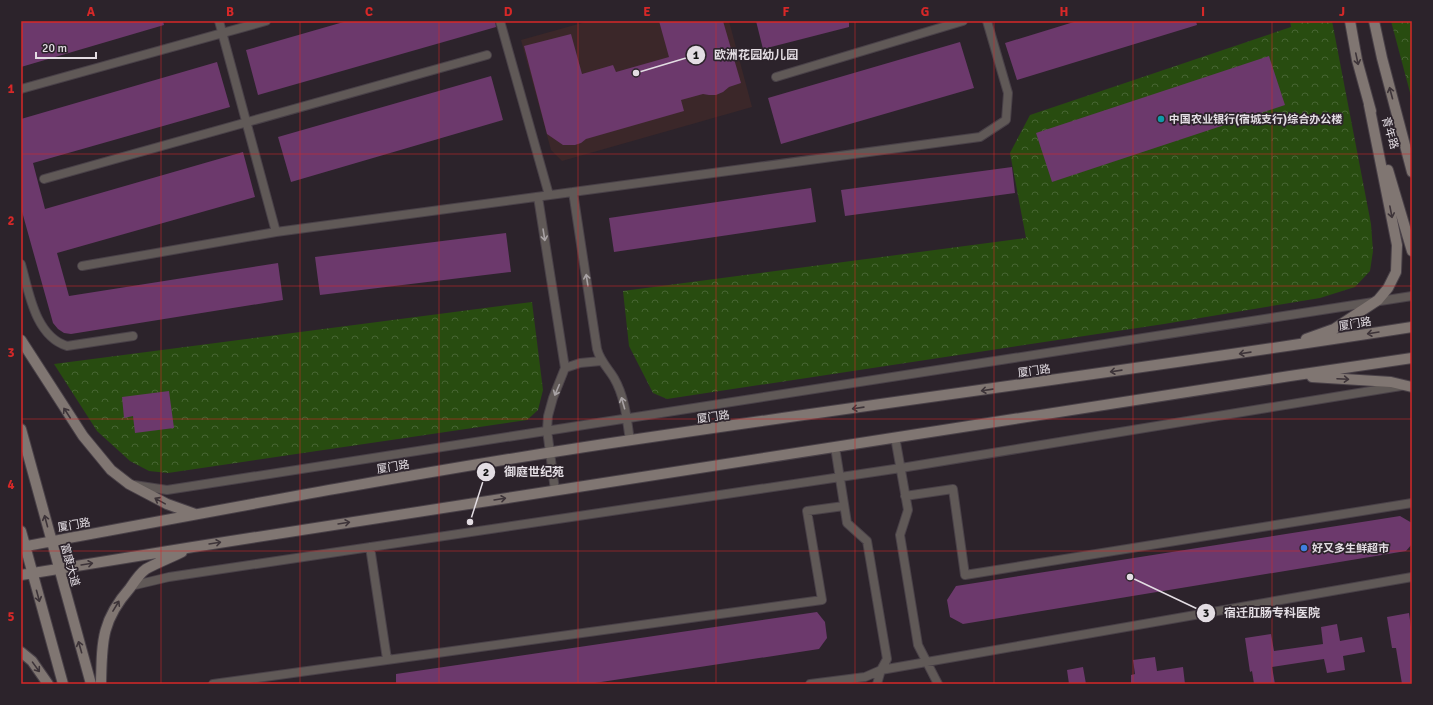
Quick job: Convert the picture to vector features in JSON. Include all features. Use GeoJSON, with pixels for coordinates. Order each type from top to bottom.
{"type":"FeatureCollection","features":[{"type":"Feature","properties":{"kind":"street","name":"青年路"},"geometry":{"type":"LineString","coordinates":[[1350,21],[1357,60],[1369,105],[1412,251]]}},
{"type":"Feature","properties":{"kind":"street","name":"青年路"},"geometry":{"type":"LineString","coordinates":[[1374,21],[1382,58],[1412,172]]}},
{"type":"Feature","properties":{"kind":"street"},"geometry":{"type":"LineString","coordinates":[[1283,347],[1334,329],[1374,302],[1388,288],[1396,272],[1397,244],[1369,105]]}},
{"type":"Feature","properties":{"kind":"street"},"geometry":{"type":"LineString","coordinates":[[1395,108],[1412,150]]}},
{"type":"Feature","properties":{"kind":"street","name":"厦门路"},"geometry":{"type":"LineString","coordinates":[[23,547],[344,487],[550,453],[1412,327]]}},
{"type":"Feature","properties":{"kind":"street"},"geometry":{"type":"LineString","coordinates":[[21,340],[83,436],[111,470],[129,484],[166,504],[196,514]]}},
{"type":"Feature","properties":{"kind":"street"},"geometry":{"type":"LineString","coordinates":[[21,575],[555,490],[1412,358]]}},
{"type":"Feature","properties":{"kind":"street"},"geometry":{"type":"LineString","coordinates":[[1290,376],[1391,382],[1408,386]]}},
{"type":"Feature","properties":{"kind":"street","name":"富康大道"},"geometry":{"type":"LineString","coordinates":[[21,429],[52,541],[58,569],[91,684]]}},
{"type":"Feature","properties":{"kind":"street"},"geometry":{"type":"LineString","coordinates":[[21,531],[23,547],[63,684]]}},
{"type":"Feature","properties":{"kind":"street"},"geometry":{"type":"LineString","coordinates":[[102,684],[102,645],[108,619],[121,598],[144,570],[193,547]]}},
{"type":"Feature","properties":{"kind":"street"},"geometry":{"type":"LineString","coordinates":[[21,652],[32,662],[48,684]]}},
{"type":"Feature","properties":{"kind":"lane"},"geometry":{"type":"LineString","coordinates":[[218,21],[276,232]]}},
{"type":"Feature","properties":{"kind":"lane"},"geometry":{"type":"LineString","coordinates":[[21,89],[266,21]]}},
{"type":"Feature","properties":{"kind":"lane"},"geometry":{"type":"LineString","coordinates":[[500,21],[549,195]]}},
{"type":"Feature","properties":{"kind":"lane"},"geometry":{"type":"LineString","coordinates":[[776,77],[963,21]]}},
{"type":"Feature","properties":{"kind":"lane"},"geometry":{"type":"LineString","coordinates":[[82,266],[276,232],[980,136],[1006,120],[1008,93],[987,21]]}},
{"type":"Feature","properties":{"kind":"lane"},"geometry":{"type":"LineString","coordinates":[[44,179],[487,55]]}},
{"type":"Feature","properties":{"kind":"lane"},"geometry":{"type":"LineString","coordinates":[[573,192],[597,349],[601,361],[614,378],[624,404],[630,441]]}},
{"type":"Feature","properties":{"kind":"lane"},"geometry":{"type":"LineString","coordinates":[[538,197],[565,368],[553,398],[548,416],[547,430],[555,490]]}},
{"type":"Feature","properties":{"kind":"lane"},"geometry":{"type":"LineString","coordinates":[[21,264],[30,299],[42,326],[51,338],[60,344],[67,346],[133,336]]}},
{"type":"Feature","properties":{"kind":"lane"},"geometry":{"type":"LineString","coordinates":[[129,484],[167,490],[1412,296]]}},
{"type":"Feature","properties":{"kind":"lane"},"geometry":{"type":"LineString","coordinates":[[565,368],[580,363],[601,361]]}},
{"type":"Feature","properties":{"kind":"lane"},"geometry":{"type":"LineString","coordinates":[[131,586],[169,577],[901,468],[1408,386]]}},
{"type":"Feature","properties":{"kind":"lane"},"geometry":{"type":"LineString","coordinates":[[896,437],[908,510],[900,535],[918,646],[938,684]]}},
{"type":"Feature","properties":{"kind":"lane"},"geometry":{"type":"LineString","coordinates":[[835,447],[847,523],[867,541],[887,659],[881,670],[878,684]]}},
{"type":"Feature","properties":{"kind":"lane"},"geometry":{"type":"LineString","coordinates":[[906,496],[953,489],[965,575],[1412,503]]}},
{"type":"Feature","properties":{"kind":"lane"},"geometry":{"type":"LineString","coordinates":[[213,684],[822,600],[807,511],[844,506]]}},
{"type":"Feature","properties":{"kind":"lane"},"geometry":{"type":"LineString","coordinates":[[370,547],[387,659]]}},
{"type":"Feature","properties":{"kind":"lane"},"geometry":{"type":"LineString","coordinates":[[810,684],[865,677],[881,670],[1412,577]]}},
{"type":"Feature","properties":{"kind":"shaded area"},"geometry":{"type":"Polygon","coordinates":[[[589,21],[729,21],[752,107],[562,161],[551,150],[521,40],[589,21]]]}},
{"type":"Feature","properties":{"kind":"green space"},"geometry":{"type":"Polygon","coordinates":[[[1290,21],[1332,21],[1371,224],[1373,251],[1370,271],[1355,287],[1320,298],[1164,324],[667,399],[653,393],[629,346],[623,291],[1026,238],[1010,153],[1030,115],[1291,27],[1290,21]]]}},
{"type":"Feature","properties":{"kind":"green space"},"geometry":{"type":"Polygon","coordinates":[[[1391,21],[1412,21],[1412,100],[1391,21]]]}},
{"type":"Feature","properties":{"kind":"green space"},"geometry":{"type":"Polygon","coordinates":[[[532,302],[543,390],[538,410],[527,420],[168,473],[149,471],[130,461],[97,431],[54,364],[532,302]]]}},
{"type":"Feature","properties":{"kind":"building"},"geometry":{"type":"Polygon","coordinates":[[[21,21],[163,21],[164,25],[21,67],[21,21]]]}},
{"type":"Feature","properties":{"kind":"building"},"geometry":{"type":"Polygon","coordinates":[[[347,21],[495,21],[496,27],[258,95],[246,50],[347,21]]]}},
{"type":"Feature","properties":{"kind":"building"},"geometry":{"type":"Polygon","coordinates":[[[659,21],[723,21],[741,83],[729,87],[716,95],[703,94],[681,100],[684,111],[586,139],[575,145],[563,145],[547,134],[524,46],[571,34],[582,74],[613,65],[616,72],[669,57],[659,21]]]}},
{"type":"Feature","properties":{"kind":"building"},"geometry":{"type":"Polygon","coordinates":[[[756,21],[849,21],[849,27],[763,49],[756,21]]]}},
{"type":"Feature","properties":{"kind":"building"},"geometry":{"type":"Polygon","coordinates":[[[1077,21],[1196,21],[1197,25],[1017,80],[1005,43],[1077,21]]]}},
{"type":"Feature","properties":{"kind":"building"},"geometry":{"type":"Polygon","coordinates":[[[960,42],[974,88],[781,144],[768,98],[960,42]]]}},
{"type":"Feature","properties":{"kind":"building","name":"中国农业银行(宿城支行)综合办公楼"},"geometry":{"type":"Polygon","coordinates":[[[1269,56],[1285,105],[1052,182],[1036,133],[1269,56]]]}},
{"type":"Feature","properties":{"kind":"building"},"geometry":{"type":"Polygon","coordinates":[[[217,62],[230,107],[33,163],[45,209],[243,152],[255,197],[57,253],[69,296],[278,263],[283,300],[71,334],[64,333],[53,323],[21,208],[21,119],[217,62]]]}},
{"type":"Feature","properties":{"kind":"building"},"geometry":{"type":"Polygon","coordinates":[[[491,76],[503,120],[291,182],[278,137],[491,76]]]}},
{"type":"Feature","properties":{"kind":"building"},"geometry":{"type":"Polygon","coordinates":[[[1012,167],[1015,193],[845,216],[841,190],[1012,167]]]}},
{"type":"Feature","properties":{"kind":"building"},"geometry":{"type":"Polygon","coordinates":[[[811,188],[816,222],[614,252],[609,218],[811,188]]]}},
{"type":"Feature","properties":{"kind":"building"},"geometry":{"type":"Polygon","coordinates":[[[506,233],[511,272],[320,295],[315,257],[506,233]]]}},
{"type":"Feature","properties":{"kind":"building"},"geometry":{"type":"Polygon","coordinates":[[[169,391],[174,428],[135,433],[133,416],[124,418],[122,397],[169,391]]]}},
{"type":"Feature","properties":{"kind":"building"},"geometry":{"type":"Polygon","coordinates":[[[1400,516],[1412,523],[1412,544],[1406,551],[963,624],[950,617],[947,600],[956,586],[1400,516]]]}},
{"type":"Feature","properties":{"kind":"building"},"geometry":{"type":"Polygon","coordinates":[[[817,612],[825,622],[827,638],[819,649],[588,684],[396,684],[396,674],[817,612]]]}},
{"type":"Feature","properties":{"kind":"building"},"geometry":{"type":"Polygon","coordinates":[[[1409,613],[1412,634],[1412,684],[1402,684],[1396,648],[1392,648],[1387,617],[1409,613]]]}},
{"type":"Feature","properties":{"kind":"building"},"geometry":{"type":"Polygon","coordinates":[[[1337,624],[1340,641],[1362,637],[1365,652],[1343,656],[1345,670],[1327,673],[1324,659],[1272,667],[1275,684],[1254,684],[1252,671],[1250,672],[1245,638],[1271,634],[1274,651],[1323,644],[1321,627],[1337,624]]]}},
{"type":"Feature","properties":{"kind":"building"},"geometry":{"type":"Polygon","coordinates":[[[1155,657],[1157,671],[1183,667],[1185,684],[1131,684],[1131,675],[1135,674],[1133,660],[1155,657]]]}},
{"type":"Feature","properties":{"kind":"building"},"geometry":{"type":"Polygon","coordinates":[[[1083,667],[1086,684],[1069,684],[1067,670],[1083,667]]]}},
{"type":"Feature","properties":{"kind":"place","name":"欧洲花园幼儿园"},"geometry":{"type":"Point","coordinates":[636,73]}},
{"type":"Feature","properties":{"kind":"place","name":"中国农业银行(宿城支行)综合办公楼"},"geometry":{"type":"Point","coordinates":[1161,119]}},
{"type":"Feature","properties":{"kind":"place","name":"御庭世纪苑"},"geometry":{"type":"Point","coordinates":[470,522]}},
{"type":"Feature","properties":{"kind":"place","name":"好又多生鲜超市"},"geometry":{"type":"Point","coordinates":[1304,548]}},
{"type":"Feature","properties":{"kind":"place","name":"宿迁肛肠专科医院"},"geometry":{"type":"Point","coordinates":[1130,577]}}]}
